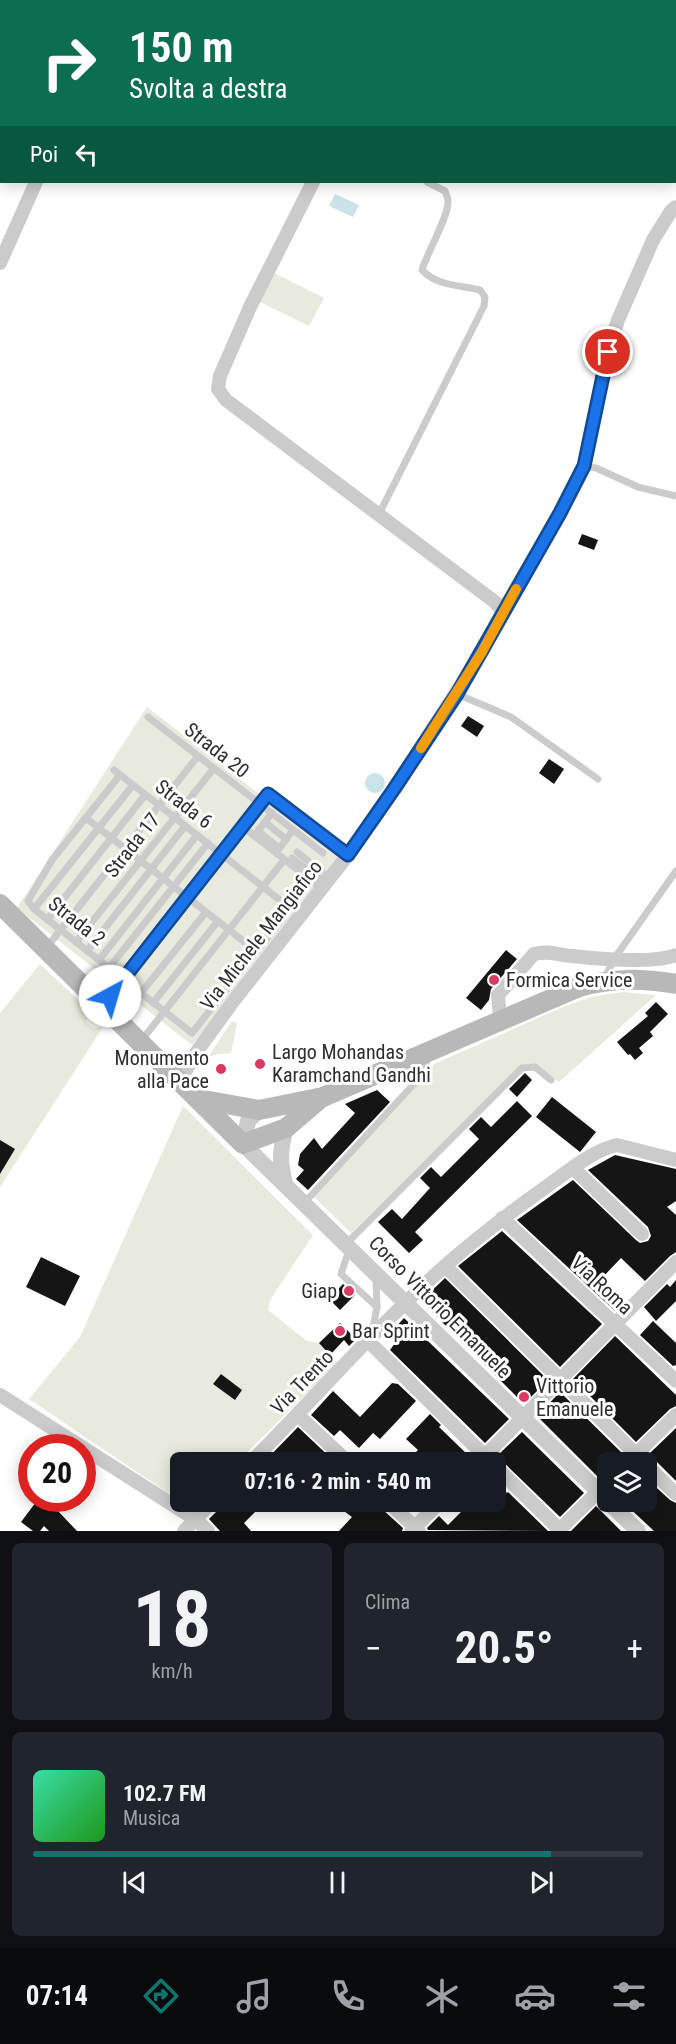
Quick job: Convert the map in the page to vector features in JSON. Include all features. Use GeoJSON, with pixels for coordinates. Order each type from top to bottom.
{"type":"FeatureCollection","features":[{"type":"Feature","properties":{"kind":"main road"},"geometry":{"type":"LineString","coordinates":[[0,904],[243,1144],[286,1128],[323,1097]]}},
{"type":"Feature","properties":{"kind":"main road"},"geometry":{"type":"LineString","coordinates":[[198,1099],[259,1110],[323,1097],[579,987],[604,980],[630,979],[676,984]]}},
{"type":"Feature","properties":{"kind":"street"},"geometry":{"type":"LineString","coordinates":[[0,263],[36,183]]}},
{"type":"Feature","properties":{"kind":"street"},"geometry":{"type":"LineString","coordinates":[[312,183],[250,307],[220,376],[218,389],[226,400],[495,602],[502,611]]}},
{"type":"Feature","properties":{"kind":"street","name":"Via Michele Mangiafico"},"geometry":{"type":"LineString","coordinates":[[179,1081],[200,1047],[348,855],[457,694],[482,652],[502,611],[560,513],[584,466],[608,352],[618,320],[653,240],[676,207]]}},
{"type":"Feature","properties":{"kind":"street"},"geometry":{"type":"LineString","coordinates":[[500,1019],[498,995],[534,954],[543,952],[577,957],[657,959],[676,955]]}},
{"type":"Feature","properties":{"kind":"street"},"geometry":{"type":"LineString","coordinates":[[243,1144],[248,1121],[259,1110]]}},
{"type":"Feature","properties":{"kind":"street"},"geometry":{"type":"LineString","coordinates":[[285,1184],[280,1162],[280,1148],[286,1128]]}},
{"type":"Feature","properties":{"kind":"street","name":"Corso Vittorio Emanuele"},"geometry":{"type":"LineString","coordinates":[[243,1144],[522,1417],[597,1487]]}},
{"type":"Feature","properties":{"kind":"street","name":"Via Trento"},"geometry":{"type":"LineString","coordinates":[[261,1452],[445,1266],[502,1218],[573,1168],[609,1147],[617,1145],[676,1160]]}},
{"type":"Feature","properties":{"kind":"street"},"geometry":{"type":"LineString","coordinates":[[573,1168],[642,1234]]}},
{"type":"Feature","properties":{"kind":"street","name":"Via Roma"},"geometry":{"type":"LineString","coordinates":[[502,1218],[676,1381]]}},
{"type":"Feature","properties":{"kind":"street"},"geometry":{"type":"LineString","coordinates":[[496,1452],[522,1417],[676,1262]]}},
{"type":"Feature","properties":{"kind":"street"},"geometry":{"type":"LineString","coordinates":[[445,1266],[561,1380],[629,1452]]}},
{"type":"Feature","properties":{"kind":"street"},"geometry":{"type":"LineString","coordinates":[[370,1340],[478,1452]]}},
{"type":"Feature","properties":{"kind":"street"},"geometry":{"type":"LineString","coordinates":[[0,1395],[195,1519],[208,1531]]}},
{"type":"Feature","properties":{"kind":"street"},"geometry":{"type":"LineString","coordinates":[[298,1415],[337,1452]]}},
{"type":"Feature","properties":{"kind":"street"},"geometry":{"type":"LineString","coordinates":[[645,1452],[676,1415]]}},
{"type":"Feature","properties":{"kind":"street"},"geometry":{"type":"LineString","coordinates":[[657,1478],[676,1494]]}},
{"type":"Feature","properties":{"kind":"street"},"geometry":{"type":"LineString","coordinates":[[506,1479],[559,1530],[597,1500]]}},
{"type":"Feature","properties":{"kind":"street"},"geometry":{"type":"LineString","coordinates":[[184,1531],[202,1512]]}},
{"type":"Feature","properties":{"kind":"street"},"geometry":{"type":"LineString","coordinates":[[398,1512],[415,1530],[431,1512]]}},
{"type":"Feature","properties":{"kind":"street","name":"Corso Vittorio Emanuele"},"geometry":{"type":"LineString","coordinates":[[621,1512],[638,1531]]}},
{"type":"Feature","properties":{"kind":"lane"},"geometry":{"type":"LineString","coordinates":[[378,516],[484,306],[485,297],[480,290],[438,282],[430,279],[422,270],[427,253],[445,215],[448,201],[445,191],[429,183]]}},
{"type":"Feature","properties":{"kind":"lane"},"geometry":{"type":"LineString","coordinates":[[584,466],[596,468],[638,487],[676,496]]}},
{"type":"Feature","properties":{"kind":"lane"},"geometry":{"type":"LineString","coordinates":[[457,694],[511,717],[598,779]]}},
{"type":"Feature","properties":{"kind":"lane","name":"Strada 20"},"geometry":{"type":"LineString","coordinates":[[148,717],[322,853]]}},
{"type":"Feature","properties":{"kind":"lane"},"geometry":{"type":"LineString","coordinates":[[46,949],[198,756]]}},
{"type":"Feature","properties":{"kind":"lane","name":"Strada 17"},"geometry":{"type":"LineString","coordinates":[[76,942],[214,768]]}},
{"type":"Feature","properties":{"kind":"lane","name":"Strada 6"},"geometry":{"type":"LineString","coordinates":[[86,818],[117,772],[290,908]]}},
{"type":"Feature","properties":{"kind":"lane"},"geometry":{"type":"LineString","coordinates":[[34,909],[133,785]]}},
{"type":"Feature","properties":{"kind":"lane"},"geometry":{"type":"LineString","coordinates":[[102,1005],[268,794],[348,855]]}},
{"type":"Feature","properties":{"kind":"lane"},"geometry":{"type":"LineString","coordinates":[[47,920],[146,795]]}},
{"type":"Feature","properties":{"kind":"lane"},"geometry":{"type":"LineString","coordinates":[[256,833],[272,813]]}},
{"type":"Feature","properties":{"kind":"lane"},"geometry":{"type":"LineString","coordinates":[[86,818],[256,951],[283,918]]}},
{"type":"Feature","properties":{"kind":"lane","name":"Strada 2"},"geometry":{"type":"LineString","coordinates":[[86,818],[52,860],[28,901],[47,920],[153,1003],[192,1033],[256,951]]}},
{"type":"Feature","properties":{"kind":"lane"},"geometry":{"type":"LineString","coordinates":[[265,822],[286,839]]}},
{"type":"Feature","properties":{"kind":"lane"},"geometry":{"type":"LineString","coordinates":[[87,951],[185,826]]}},
{"type":"Feature","properties":{"kind":"lane"},"geometry":{"type":"LineString","coordinates":[[243,827],[256,833],[320,879],[290,858]]}},
{"type":"Feature","properties":{"kind":"lane"},"geometry":{"type":"LineString","coordinates":[[278,850],[293,830]]}},
{"type":"Feature","properties":{"kind":"lane"},"geometry":{"type":"LineString","coordinates":[[99,960],[197,835]]}},
{"type":"Feature","properties":{"kind":"lane"},"geometry":{"type":"LineString","coordinates":[[140,1042],[263,886],[306,840]]}},
{"type":"Feature","properties":{"kind":"lane"},"geometry":{"type":"LineString","coordinates":[[109,968],[208,843]]}},
{"type":"Feature","properties":{"kind":"lane"},"geometry":{"type":"LineString","coordinates":[[604,980],[614,958],[676,871]]}},
{"type":"Feature","properties":{"kind":"lane"},"geometry":{"type":"LineString","coordinates":[[141,993],[206,912]]}},
{"type":"Feature","properties":{"kind":"lane"},"geometry":{"type":"LineString","coordinates":[[153,1003],[218,921]]}},
{"type":"Feature","properties":{"kind":"lane"},"geometry":{"type":"LineString","coordinates":[[305,1203],[424,1073],[429,1051]]}},
{"type":"Feature","properties":{"kind":"lane"},"geometry":{"type":"LineString","coordinates":[[377,1307],[341,1274],[348,1246],[522,1068],[535,1067],[551,1080]]}},
{"type":"Feature","properties":{"kind":"lane"},"geometry":{"type":"LineString","coordinates":[[370,1340],[377,1307],[376,1273]]}},
{"type":"Feature","properties":{"kind":"shaded area"},"geometry":{"type":"Polygon","coordinates":[[[272,272],[324,298],[309,326],[258,301],[272,272]]]}},
{"type":"Feature","properties":{"kind":"shaded area"},"geometry":{"type":"Polygon","coordinates":[[[147,707],[342,858],[192,1045],[17,908],[147,707]]]}},
{"type":"Feature","properties":{"kind":"shaded area"},"geometry":{"type":"Polygon","coordinates":[[[40,964],[89,1010],[86,1022],[94,1028],[103,1027],[0,1187],[0,1013],[40,964]]]}},
{"type":"Feature","properties":{"kind":"shaded area"},"geometry":{"type":"Polygon","coordinates":[[[623,992],[656,995],[559,1082],[539,1066],[528,1065],[515,1071],[351,1233],[314,1197],[378,1125],[427,1075],[434,1064],[563,1007],[591,997],[623,992]]]}},
{"type":"Feature","properties":{"kind":"shaded area"},"geometry":{"type":"Polygon","coordinates":[[[232,1021],[237,1023],[231,1053],[208,1057],[232,1021]]]}},
{"type":"Feature","properties":{"kind":"shaded area"},"geometry":{"type":"Polygon","coordinates":[[[183,1106],[313,1235],[270,1300],[268,1310],[307,1341],[319,1343],[338,1363],[247,1452],[170,1452],[170,1494],[96,1444],[96,1434],[81,1434],[29,1399],[80,1337],[183,1106]]]}},
{"type":"Feature","properties":{"kind":"water"},"geometry":{"type":"Polygon","coordinates":[[[335,194],[359,205],[353,217],[329,206],[335,194]]]}},
{"type":"Feature","properties":{"kind":"water"},"geometry":{"type":"Polygon","coordinates":[[[371,773],[379,773],[385,779],[385,787],[379,793],[371,793],[365,787],[365,779],[371,773]]]}},
{"type":"Feature","properties":{"kind":"building"},"geometry":{"type":"Polygon","coordinates":[[[582,534],[598,540],[594,550],[578,544],[582,534]]]}},
{"type":"Feature","properties":{"kind":"building"},"geometry":{"type":"Polygon","coordinates":[[[468,716],[484,726],[477,737],[461,726],[468,716]]]}},
{"type":"Feature","properties":{"kind":"building"},"geometry":{"type":"Polygon","coordinates":[[[549,759],[564,769],[554,784],[539,773],[549,759]]]}},
{"type":"Feature","properties":{"kind":"building","name":"Formica Service"},"geometry":{"type":"Polygon","coordinates":[[[506,950],[517,959],[491,989],[489,1000],[481,1010],[466,998],[506,950]]]}},
{"type":"Feature","properties":{"kind":"building"},"geometry":{"type":"Polygon","coordinates":[[[656,1002],[668,1014],[650,1032],[653,1036],[639,1048],[643,1053],[635,1060],[617,1042],[648,1016],[645,1013],[656,1002]]]}},
{"type":"Feature","properties":{"kind":"building"},"geometry":{"type":"Polygon","coordinates":[[[525,1073],[532,1080],[517,1097],[509,1089],[525,1073]]]}},
{"type":"Feature","properties":{"kind":"building"},"geometry":{"type":"Polygon","coordinates":[[[377,1090],[390,1102],[308,1190],[296,1179],[304,1170],[298,1165],[300,1154],[314,1138],[322,1149],[355,1113],[345,1104],[377,1090]]]}},
{"type":"Feature","properties":{"kind":"building"},"geometry":{"type":"Polygon","coordinates":[[[552,1097],[596,1132],[580,1152],[536,1117],[552,1097]]]}},
{"type":"Feature","properties":{"kind":"building"},"geometry":{"type":"Polygon","coordinates":[[[517,1101],[532,1116],[415,1232],[423,1240],[409,1253],[378,1222],[392,1209],[402,1219],[430,1188],[420,1178],[431,1167],[441,1177],[479,1139],[469,1129],[481,1117],[491,1127],[517,1101]]]}},
{"type":"Feature","properties":{"kind":"building"},"geometry":{"type":"Polygon","coordinates":[[[0,1140],[15,1149],[0,1174],[0,1140]]]}},
{"type":"Feature","properties":{"kind":"building"},"geometry":{"type":"Polygon","coordinates":[[[615,1155],[676,1169],[676,1201],[667,1207],[676,1215],[676,1252],[645,1281],[621,1258],[602,1278],[625,1301],[615,1311],[517,1220],[573,1180],[636,1240],[640,1243],[648,1241],[651,1236],[648,1227],[588,1170],[615,1155]]]}},
{"type":"Feature","properties":{"kind":"building"},"geometry":{"type":"Polygon","coordinates":[[[502,1231],[602,1324],[560,1367],[458,1266],[502,1231]]]}},
{"type":"Feature","properties":{"kind":"building"},"geometry":{"type":"Polygon","coordinates":[[[41,1257],[80,1276],[65,1306],[26,1287],[41,1257]]]}},
{"type":"Feature","properties":{"kind":"building"},"geometry":{"type":"Polygon","coordinates":[[[445,1278],[548,1380],[524,1404],[421,1301],[445,1278]]]}},
{"type":"Feature","properties":{"kind":"building"},"geometry":{"type":"Polygon","coordinates":[[[676,1280],[676,1301],[656,1321],[644,1307],[667,1284],[670,1287],[676,1280]]]}},
{"type":"Feature","properties":{"kind":"building"},"geometry":{"type":"Polygon","coordinates":[[[343,1284],[355,1295],[340,1310],[329,1299],[343,1284]]]}},
{"type":"Feature","properties":{"kind":"building"},"geometry":{"type":"Polygon","coordinates":[[[404,1318],[509,1419],[485,1443],[390,1350],[395,1343],[392,1331],[404,1318]]]}},
{"type":"Feature","properties":{"kind":"building"},"geometry":{"type":"Polygon","coordinates":[[[653,1321],[676,1343],[676,1365],[673,1366],[640,1335],[653,1321]]]}},
{"type":"Feature","properties":{"kind":"building","name":"Bar Sprint"},"geometry":{"type":"Polygon","coordinates":[[[340,1323],[356,1339],[349,1346],[344,1340],[330,1355],[319,1343],[340,1323]]]}},
{"type":"Feature","properties":{"kind":"building"},"geometry":{"type":"Polygon","coordinates":[[[615,1336],[676,1395],[676,1406],[636,1442],[573,1379],[615,1336]]]}},
{"type":"Feature","properties":{"kind":"building"},"geometry":{"type":"Polygon","coordinates":[[[221,1374],[242,1390],[235,1400],[213,1384],[221,1374]]]}},
{"type":"Feature","properties":{"kind":"building"},"geometry":{"type":"Polygon","coordinates":[[[392,1383],[398,1384],[416,1401],[380,1439],[373,1433],[359,1448],[340,1430],[334,1436],[311,1415],[333,1391],[360,1417],[392,1383]]]}},
{"type":"Feature","properties":{"kind":"building"},"geometry":{"type":"Polygon","coordinates":[[[560,1392],[621,1452],[597,1452],[597,1476],[537,1416],[560,1392]]]}},
{"type":"Feature","properties":{"kind":"building"},"geometry":{"type":"Polygon","coordinates":[[[430,1414],[441,1425],[439,1427],[465,1452],[416,1452],[418,1450],[406,1439],[430,1414]]]}},
{"type":"Feature","properties":{"kind":"building"},"geometry":{"type":"Polygon","coordinates":[[[298,1427],[324,1452],[274,1452],[298,1427]]]}},
{"type":"Feature","properties":{"kind":"building"},"geometry":{"type":"Polygon","coordinates":[[[676,1428],[676,1481],[657,1462],[657,1452],[651,1452],[676,1428]]]}},
{"type":"Feature","properties":{"kind":"building"},"geometry":{"type":"Polygon","coordinates":[[[522,1432],[584,1493],[560,1517],[506,1465],[506,1452],[501,1452],[522,1432]]]}},
{"type":"Feature","properties":{"kind":"building"},"geometry":{"type":"Polygon","coordinates":[[[657,1488],[676,1503],[676,1531],[654,1531],[634,1512],[657,1512],[657,1488]]]}},
{"type":"Feature","properties":{"kind":"building"},"geometry":{"type":"Polygon","coordinates":[[[506,1492],[508,1492],[548,1531],[428,1530],[427,1528],[439,1516],[448,1525],[461,1512],[506,1512],[506,1492]]]}},
{"type":"Feature","properties":{"kind":"building"},"geometry":{"type":"Polygon","coordinates":[[[596,1506],[597,1512],[602,1512],[621,1531],[571,1531],[596,1506]]]}},
{"type":"Feature","properties":{"kind":"building"},"geometry":{"type":"Polygon","coordinates":[[[28,1512],[59,1512],[77,1531],[49,1531],[44,1526],[40,1531],[33,1531],[21,1522],[28,1512]]]}},
{"type":"Feature","properties":{"kind":"building"},"geometry":{"type":"Polygon","coordinates":[[[216,1512],[255,1512],[244,1523],[251,1531],[220,1531],[209,1519],[216,1512]]]}},
{"type":"Feature","properties":{"kind":"building"},"geometry":{"type":"Polygon","coordinates":[[[345,1512],[385,1512],[403,1528],[402,1531],[339,1531],[352,1517],[345,1512]]]}},
{"type":"Feature","properties":{"kind":"slow traffic"},"geometry":{"type":"LineString","coordinates":[[421,748],[457,694],[516,589]]}},
{"type":"Feature","properties":{"kind":"place","name":"Formica Service"},"geometry":{"type":"Point","coordinates":[494,980]}},
{"type":"Feature","properties":{"kind":"place","name":"Largo Mohandas Karamchand Gandhi"},"geometry":{"type":"Point","coordinates":[260,1064]}},
{"type":"Feature","properties":{"kind":"place","name":"Monumento alla Pace"},"geometry":{"type":"Point","coordinates":[221,1069]}},
{"type":"Feature","properties":{"kind":"place","name":"Giap"},"geometry":{"type":"Point","coordinates":[349,1291]}},
{"type":"Feature","properties":{"kind":"place","name":"Bar Sprint"},"geometry":{"type":"Point","coordinates":[340,1331]}},
{"type":"Feature","properties":{"kind":"place","name":"Vittorio Emanuele"},"geometry":{"type":"Point","coordinates":[524,1397]}},
{"type":"Feature","properties":{"kind":"route"},"geometry":{"type":"LineString","coordinates":[[110,996],[268,794],[348,855],[457,694],[482,652],[502,611],[560,513],[584,466],[608,352]]}}]}
